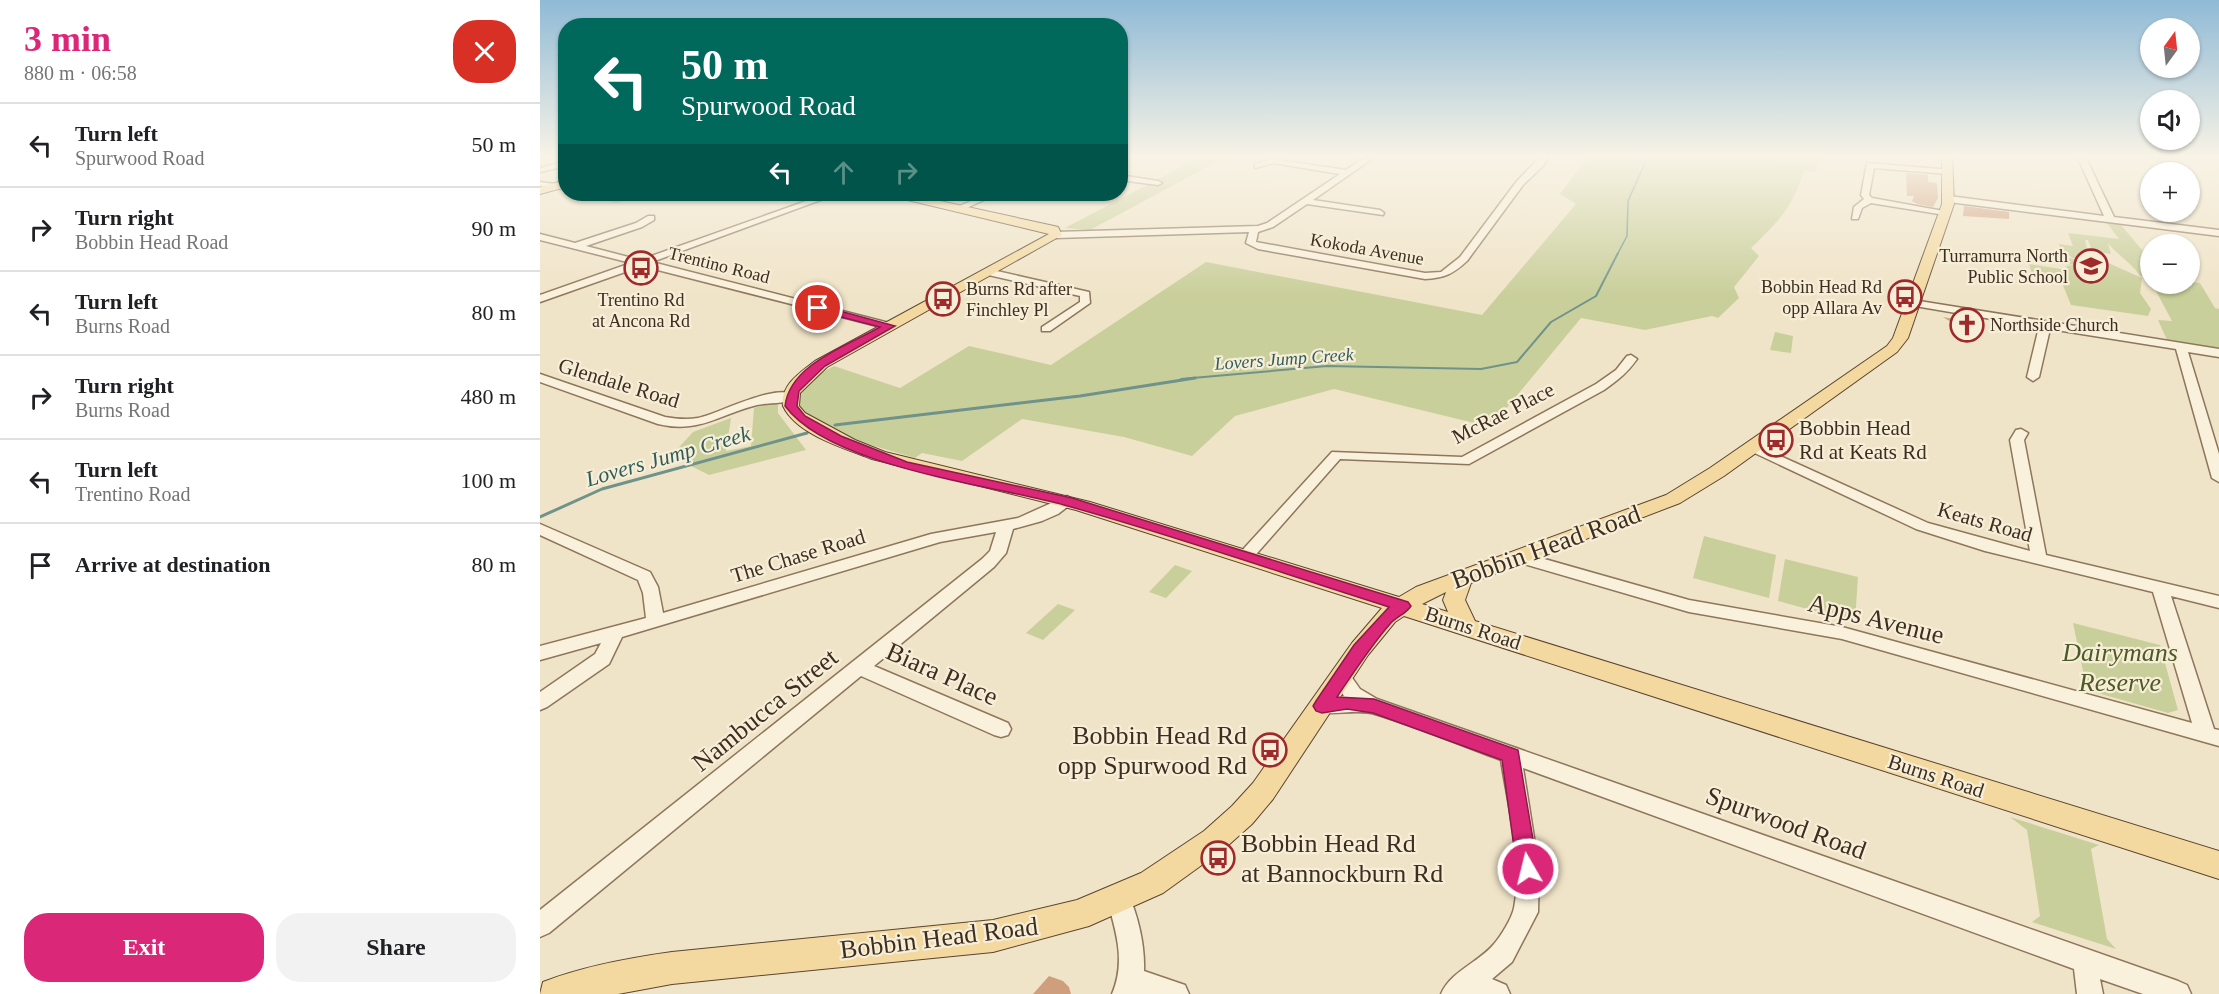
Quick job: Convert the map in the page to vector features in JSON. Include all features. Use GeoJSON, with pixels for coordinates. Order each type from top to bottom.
{"type":"FeatureCollection","features":[{"type":"Feature","properties":{"kind":"main road"},"geometry":{"type":"LineString","coordinates":[[791,397],[801,380],[821,364],[1056,235],[1054,230],[933,202]]}},
{"type":"Feature","properties":{"kind":"main road","name":"Bobbin Head Road"},"geometry":{"type":"LineString","coordinates":[[555,994],[628,975],[672,968],[993,936],[1056,922],[1119,899],[1181,864],[1242,815],[1281,769],[1341,677],[1380,624],[1403,606],[1424,591],[1673,499],[1892,350],[1900,338],[1947,205]]}},
{"type":"Feature","properties":{"kind":"main road","name":"Burns Road"},"geometry":{"type":"LineString","coordinates":[[791,397],[791,406],[801,418],[872,455],[904,465],[1067,501],[2219,866]]}},
{"type":"Feature","properties":{"kind":"main road"},"geometry":{"type":"LineString","coordinates":[[1462,578],[1454,600],[1466,626]]}},
{"type":"Feature","properties":{"kind":"street"},"geometry":{"type":"LineString","coordinates":[[540,299],[810,202]]}},
{"type":"Feature","properties":{"kind":"street"},"geometry":{"type":"LineString","coordinates":[[959,208],[973,202]]}},
{"type":"Feature","properties":{"kind":"street"},"geometry":{"type":"LineString","coordinates":[[1056,235],[1254,230],[1270,225],[1304,202]]}},
{"type":"Feature","properties":{"kind":"street"},"geometry":{"type":"LineString","coordinates":[[1315,202],[1380,213]]}},
{"type":"Feature","properties":{"kind":"street","name":"Kokoda Avenue"},"geometry":{"type":"LineString","coordinates":[[1254,230],[1250,239],[1258,246],[1425,276],[1443,275],[1488,229],[1507,202]]}},
{"type":"Feature","properties":{"kind":"street"},"geometry":{"type":"LineString","coordinates":[[1855,216],[1858,207],[1865,202]]}},
{"type":"Feature","properties":{"kind":"street"},"geometry":{"type":"LineString","coordinates":[[1906,202],[2110,219],[2219,233]]}},
{"type":"Feature","properties":{"kind":"street"},"geometry":{"type":"LineString","coordinates":[[2102,202],[2110,219]]}},
{"type":"Feature","properties":{"kind":"street"},"geometry":{"type":"LineString","coordinates":[[576,246],[639,225],[651,218]]}},
{"type":"Feature","properties":{"kind":"street","name":"Trentino Road"},"geometry":{"type":"LineString","coordinates":[[540,237],[889,326]]}},
{"type":"Feature","properties":{"kind":"street"},"geometry":{"type":"LineString","coordinates":[[988,272],[1085,294],[1085,303],[1046,329]]}},
{"type":"Feature","properties":{"kind":"street"},"geometry":{"type":"LineString","coordinates":[[1913,303],[2219,353]]}},
{"type":"Feature","properties":{"kind":"street"},"geometry":{"type":"LineString","coordinates":[[2033,377],[2045,324]]}},
{"type":"Feature","properties":{"kind":"street"},"geometry":{"type":"LineString","coordinates":[[2181,347],[2219,478]]}},
{"type":"Feature","properties":{"kind":"street","name":"McRae Place"},"geometry":{"type":"LineString","coordinates":[[1245,556],[1337,455],[1464,461],[1600,387],[1620,373],[1631,359]]}},
{"type":"Feature","properties":{"kind":"street","name":"Glendale Road"},"geometry":{"type":"LineString","coordinates":[[540,378],[663,422],[675,423],[704,423],[749,403],[791,397]]}},
{"type":"Feature","properties":{"kind":"street"},"geometry":{"type":"LineString","coordinates":[[2021,433],[2017,440],[2039,559]]}},
{"type":"Feature","properties":{"kind":"street","name":"Keats Road"},"geometry":{"type":"LineString","coordinates":[[1751,448],[1922,526],[1985,546],[2219,602]]}},
{"type":"Feature","properties":{"kind":"street","name":"The Chase Road"},"geometry":{"type":"LineString","coordinates":[[540,653],[655,623],[944,537],[1040,518],[1067,501]]}},
{"type":"Feature","properties":{"kind":"street","name":"Nambucca Street"},"geometry":{"type":"LineString","coordinates":[[540,925],[861,668],[988,563],[998,553],[1006,525]]}},
{"type":"Feature","properties":{"kind":"street"},"geometry":{"type":"LineString","coordinates":[[540,529],[644,576],[649,582],[653,599],[655,623]]}},
{"type":"Feature","properties":{"kind":"street","name":"Apps Avenue"},"geometry":{"type":"LineString","coordinates":[[1520,557],[1689,606],[1842,633],[2213,736]]}},
{"type":"Feature","properties":{"kind":"street"},"geometry":{"type":"LineString","coordinates":[[2160,588],[2213,736]]}},
{"type":"Feature","properties":{"kind":"street"},"geometry":{"type":"LineString","coordinates":[[540,702],[602,659],[615,634]]}},
{"type":"Feature","properties":{"kind":"street","name":"Biara Place"},"geometry":{"type":"LineString","coordinates":[[861,668],[1001,729]]}},
{"type":"Feature","properties":{"kind":"street","name":"Spurwood Road"},"geometry":{"type":"LineString","coordinates":[[1341,677],[1353,694],[1374,706],[2178,994]]}},
{"type":"Feature","properties":{"kind":"street","name":"Spurwood Road"},"geometry":{"type":"LineString","coordinates":[[1322,706],[1347,703],[1374,706]]}},
{"type":"Feature","properties":{"kind":"street"},"geometry":{"type":"LineString","coordinates":[[1461,987],[1503,953],[1526,912],[1528,869],[1511,755]]}},
{"type":"Feature","properties":{"kind":"street"},"geometry":{"type":"LineString","coordinates":[[1119,899],[1135,964],[1128,987],[1176,994]]}},
{"type":"Feature","properties":{"kind":"street"},"geometry":{"type":"LineString","coordinates":[[2085,961],[2090,994]]}},
{"type":"Feature","properties":{"kind":"street"},"geometry":{"type":"LineString","coordinates":[[1461,987],[1497,994]]}},
{"type":"Feature","properties":{"kind":"green space"},"geometry":{"type":"Polygon","coordinates":[[[1114,202],[1141,202],[1090,230],[1065,228],[1114,202]]]}},
{"type":"Feature","properties":{"kind":"green space"},"geometry":{"type":"Polygon","coordinates":[[[1573,202],[1791,202],[1769,230],[1751,248],[1759,256],[1734,287],[1739,298],[1718,318],[1712,316],[1645,330],[1581,318],[1491,427],[1334,389],[1235,416],[1192,456],[1124,437],[1022,419],[962,461],[922,453],[915,458],[843,437],[802,414],[794,393],[806,381],[834,366],[900,388],[969,346],[1051,365],[1206,262],[1482,315],[1576,204],[1573,202]]]}},
{"type":"Feature","properties":{"kind":"green space"},"geometry":{"type":"Polygon","coordinates":[[[2107,223],[2121,225],[2140,248],[2140,276],[2108,243],[2111,254],[2092,251],[2088,240],[2085,240],[2088,254],[2140,277],[2140,294],[2151,309],[2148,316],[2071,305],[2060,278],[2032,274],[2029,264],[2067,270],[2066,266],[2075,265],[2065,264],[2062,256],[2076,260],[2060,250],[2059,244],[2073,246],[2068,233],[2119,239],[2107,223]]]}},
{"type":"Feature","properties":{"kind":"green space"},"geometry":{"type":"Polygon","coordinates":[[[2200,283],[2215,308],[2219,309],[2219,349],[2167,340],[2158,320],[2172,321],[2158,294],[2200,294],[2200,283]]]}},
{"type":"Feature","properties":{"kind":"green space"},"geometry":{"type":"Polygon","coordinates":[[[1775,332],[1793,336],[1791,353],[1770,350],[1775,332]]]}},
{"type":"Feature","properties":{"kind":"green space"},"geometry":{"type":"Polygon","coordinates":[[[778,401],[778,413],[806,450],[709,475],[671,456],[693,432],[731,418],[726,451],[751,446],[754,408],[778,401]]]}},
{"type":"Feature","properties":{"kind":"green space"},"geometry":{"type":"Polygon","coordinates":[[[1704,536],[1776,555],[1769,598],[1693,578],[1704,536]]]}},
{"type":"Feature","properties":{"kind":"green space"},"geometry":{"type":"Polygon","coordinates":[[[1785,559],[1858,577],[1855,622],[1778,601],[1785,559]]]}},
{"type":"Feature","properties":{"kind":"green space"},"geometry":{"type":"Polygon","coordinates":[[[1175,565],[1192,571],[1166,598],[1149,592],[1175,565]]]}},
{"type":"Feature","properties":{"kind":"green space"},"geometry":{"type":"Polygon","coordinates":[[[1058,604],[1075,610],[1043,640],[1026,633],[1058,604]]]}},
{"type":"Feature","properties":{"kind":"green space","name":"Dairymans Reserve"},"geometry":{"type":"Polygon","coordinates":[[[2073,623],[2160,645],[2178,710],[2168,713],[2087,690],[2073,623]]]}},
{"type":"Feature","properties":{"kind":"green space"},"geometry":{"type":"Polygon","coordinates":[[[2010,817],[2099,845],[2091,849],[2107,939],[2116,949],[2032,922],[2040,916],[2027,830],[2010,817]]]}},
{"type":"Feature","properties":{"kind":"building"},"geometry":{"type":"Polygon","coordinates":[[[1914,202],[1936,202],[1933,207],[1914,202]]]}},
{"type":"Feature","properties":{"kind":"building"},"geometry":{"type":"Polygon","coordinates":[[[1964,206],[2009,212],[2009,219],[1963,216],[1964,206]]]}},
{"type":"Feature","properties":{"kind":"building","name":"Northside Church"},"geometry":{"type":"Polygon","coordinates":[[[1943,317],[1979,324],[1981,335],[1969,333],[1943,317]]]}},
{"type":"Feature","properties":{"kind":"building"},"geometry":{"type":"Polygon","coordinates":[[[1049,976],[1063,981],[1069,987],[1071,994],[1033,994],[1049,976]]]}},
{"type":"Feature","properties":{"kind":"waterway","name":"Lovers Jump Creek"},"geometry":{"type":"LineString","coordinates":[[1617,255],[1627,236],[1628,202]]}},
{"type":"Feature","properties":{"kind":"waterway","name":"Lovers Jump Creek"},"geometry":{"type":"LineString","coordinates":[[1181,379],[1327,366],[1481,369],[1517,362],[1551,322],[1596,296],[1618,253]]}},
{"type":"Feature","properties":{"kind":"waterway","name":"Lovers Jump Creek"},"geometry":{"type":"LineString","coordinates":[[835,425],[1080,396],[1195,378]]}},
{"type":"Feature","properties":{"kind":"waterway","name":"Lovers Jump Creek"},"geometry":{"type":"LineString","coordinates":[[540,517],[602,489],[807,433]]}},
{"type":"Feature","properties":{"kind":"place","name":"Turramurra North Public School"},"geometry":{"type":"Point","coordinates":[2091,266]}},
{"type":"Feature","properties":{"kind":"place","name":"Trentino Rd at Ancona Rd"},"geometry":{"type":"Point","coordinates":[641,268]}},
{"type":"Feature","properties":{"kind":"place","name":"Bobbin Head Rd opp Allara Av"},"geometry":{"type":"Point","coordinates":[1905,297]}},
{"type":"Feature","properties":{"kind":"place","name":"Burns Rd after Finchley Pl"},"geometry":{"type":"Point","coordinates":[943,299]}},
{"type":"Feature","properties":{"kind":"place","name":"Northside Church"},"geometry":{"type":"Point","coordinates":[1967,325]}},
{"type":"Feature","properties":{"kind":"place","name":"Bobbin Head Rd at Keats Rd"},"geometry":{"type":"Point","coordinates":[1776,440]}},
{"type":"Feature","properties":{"kind":"place","name":"Bobbin Head Rd opp Spurwood Rd"},"geometry":{"type":"Point","coordinates":[1270,750]}},
{"type":"Feature","properties":{"kind":"place","name":"Bobbin Head Rd at Bannockburn Rd"},"geometry":{"type":"Point","coordinates":[1218,858]}},
{"type":"Feature","properties":{"kind":"route"},"geometry":{"type":"LineString","coordinates":[[818,308],[889,326],[821,364],[801,380],[793,391],[791,406],[801,418],[836,439],[872,455],[904,465],[1067,501],[1403,606],[1387,616],[1380,624],[1360,649],[1322,706],[1356,703],[1374,706],[1511,755],[1528,869]]}}]}
